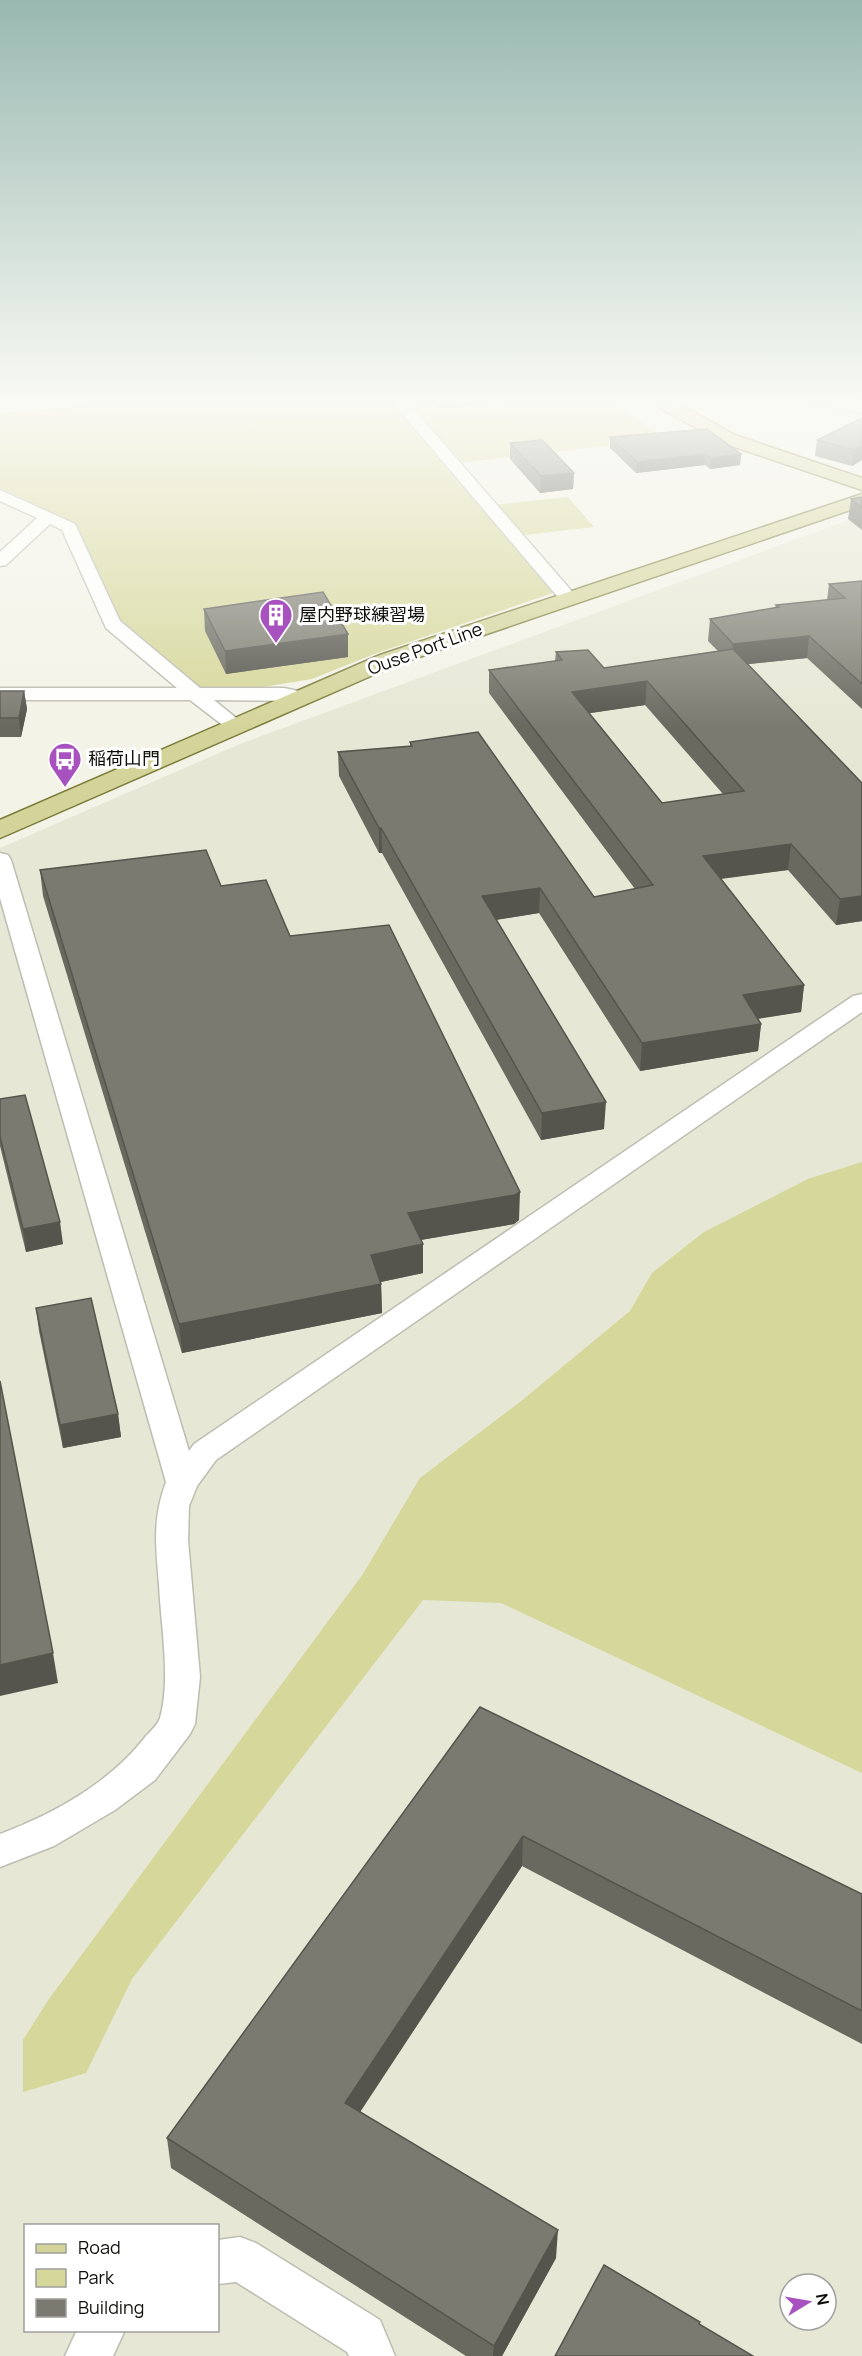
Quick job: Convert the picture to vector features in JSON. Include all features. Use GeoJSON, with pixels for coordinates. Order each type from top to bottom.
{"type":"FeatureCollection","features":[{"type":"Feature","properties":{"kind":"main road","name":"Ouse Port Line"},"geometry":{"type":"LineString","coordinates":[[0,830],[388,660],[838,508]]}},
{"type":"Feature","properties":{"kind":"street"},"geometry":{"type":"LineString","coordinates":[[28,508],[69,527],[112,624],[236,726]]}},
{"type":"Feature","properties":{"kind":"street"},"geometry":{"type":"LineString","coordinates":[[491,508],[569,599]]}},
{"type":"Feature","properties":{"kind":"street"},"geometry":{"type":"LineString","coordinates":[[0,561],[48,517]]}},
{"type":"Feature","properties":{"kind":"street"},"geometry":{"type":"LineString","coordinates":[[0,694],[284,694],[301,697]]}},
{"type":"Feature","properties":{"kind":"street"},"geometry":{"type":"LineString","coordinates":[[0,860],[182,1482]]}},
{"type":"Feature","properties":{"kind":"street"},"geometry":{"type":"LineString","coordinates":[[0,1851],[41,1835],[102,1799],[142,1769],[177,1724],[182,1677],[172,1539],[172,1506],[182,1482],[205,1452],[862,1001]]}},
{"type":"Feature","properties":{"kind":"street"},"geometry":{"type":"LineString","coordinates":[[219,2262],[240,2259],[364,2336],[372,2356]]}},
{"type":"Feature","properties":{"kind":"street"},"geometry":{"type":"LineString","coordinates":[[88,2356],[101,2332]]}},
{"type":"Feature","properties":{"kind":"shaded area"},"geometry":{"type":"Polygon","coordinates":[[[862,515],[862,2356],[0,2356],[0,848],[240,744],[862,515]]]}},
{"type":"Feature","properties":{"kind":"green space"},"geometry":{"type":"Polygon","coordinates":[[[39,508],[577,508],[594,527],[507,537],[553,593],[377,653],[312,679],[257,688],[195,688],[118,622],[77,525],[39,508]]]}},
{"type":"Feature","properties":{"kind":"green space"},"geometry":{"type":"Polygon","coordinates":[[[862,1162],[862,1773],[501,1603],[423,1600],[132,1979],[86,2073],[23,2092],[23,2040],[49,1999],[363,1574],[420,1478],[520,1402],[630,1311],[652,1273],[704,1232],[808,1179],[862,1162]]]}},
{"type":"Feature","properties":{"kind":"building"},"geometry":{"type":"Polygon","coordinates":[[[862,581],[862,684],[809,636],[733,644],[710,619],[779,607],[776,605],[845,598],[829,584],[862,581]]]}},
{"type":"Feature","properties":{"kind":"building"},"geometry":{"type":"Polygon","coordinates":[[[323,592],[348,634],[225,651],[204,609],[323,592]]]}},
{"type":"Feature","properties":{"kind":"building"},"geometry":{"type":"Polygon","coordinates":[[[733,649],[862,783],[862,896],[840,899],[791,844],[703,856],[804,985],[743,995],[761,1024],[642,1043],[540,888],[482,896],[606,1102],[542,1113],[338,752],[412,746],[410,742],[478,732],[594,897],[653,885],[489,670],[562,660],[556,652],[588,650],[604,668],[733,649]],[[647,681],[572,692],[662,803],[744,791],[647,681]]]}},
{"type":"Feature","properties":{"kind":"building"},"geometry":{"type":"Polygon","coordinates":[[[0,691],[24,691],[19,718],[0,718],[0,691]]]}},
{"type":"Feature","properties":{"kind":"building"},"geometry":{"type":"Polygon","coordinates":[[[206,850],[221,886],[266,880],[290,936],[389,925],[520,1192],[515,1195],[408,1213],[423,1244],[371,1255],[381,1284],[179,1324],[40,870],[206,850]]]}},
{"type":"Feature","properties":{"kind":"building"},"geometry":{"type":"Polygon","coordinates":[[[25,1095],[60,1222],[23,1229],[0,1137],[0,1099],[25,1095]]]}},
{"type":"Feature","properties":{"kind":"building"},"geometry":{"type":"Polygon","coordinates":[[[91,1298],[118,1414],[60,1425],[36,1308],[91,1298]]]}},
{"type":"Feature","properties":{"kind":"building"},"geometry":{"type":"Polygon","coordinates":[[[0,1381],[53,1653],[0,1665],[0,1381]]]}},
{"type":"Feature","properties":{"kind":"building"},"geometry":{"type":"Polygon","coordinates":[[[480,1707],[862,1894],[862,2011],[523,1836],[345,2103],[558,2230],[494,2346],[167,2138],[480,1707]]]}},
{"type":"Feature","properties":{"kind":"building"},"geometry":{"type":"Polygon","coordinates":[[[604,2265],[700,2322],[699,2324],[753,2356],[555,2356],[604,2265]]]}},
{"type":"Feature","properties":{"kind":"place","name":"屋内野球練習場"},"geometry":{"type":"Point","coordinates":[276,644]}},
{"type":"Feature","properties":{"kind":"place","name":"稲荷山門"},"geometry":{"type":"Point","coordinates":[65,788]}}]}
